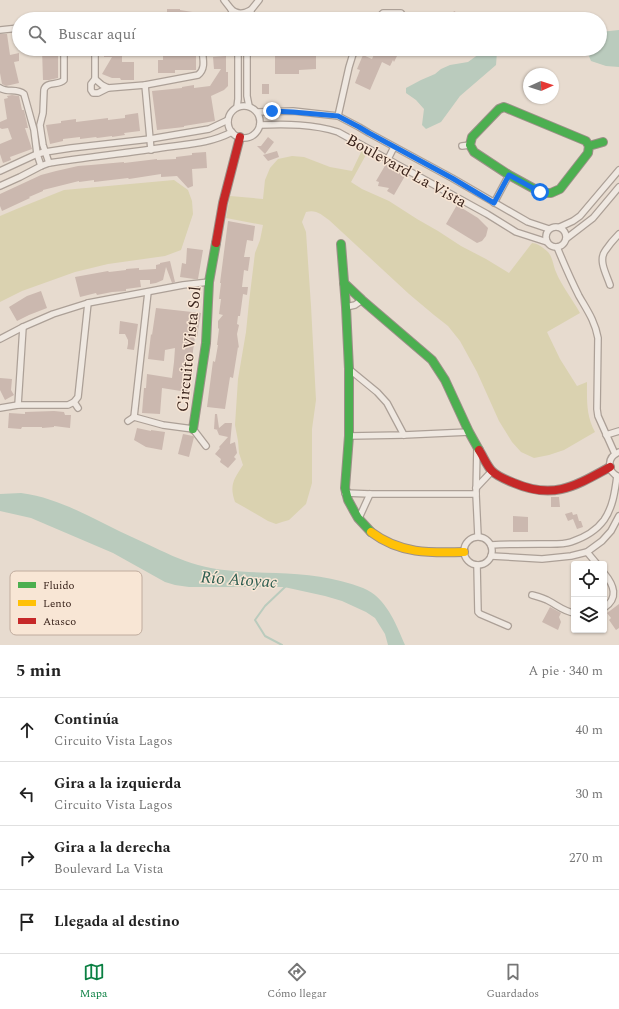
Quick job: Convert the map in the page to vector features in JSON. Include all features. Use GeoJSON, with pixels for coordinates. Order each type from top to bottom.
{"type":"FeatureCollection","features":[{"type":"Feature","properties":{"kind":"street"},"geometry":{"type":"LineString","coordinates":[[224,0],[235,12]]}},
{"type":"Feature","properties":{"kind":"street"},"geometry":{"type":"LineString","coordinates":[[248,12],[259,0]]}},
{"type":"Feature","properties":{"kind":"street"},"geometry":{"type":"LineString","coordinates":[[0,30],[12,29]]}},
{"type":"Feature","properties":{"kind":"street"},"geometry":{"type":"LineString","coordinates":[[41,166],[37,154],[37,130],[43,113],[44,87],[47,85],[61,83],[64,80],[64,56]]}},
{"type":"Feature","properties":{"kind":"street"},"geometry":{"type":"LineString","coordinates":[[95,56],[95,79],[92,81],[90,87],[93,93],[98,93],[108,88],[145,85],[198,75],[202,72],[203,68],[202,56]]}},
{"type":"Feature","properties":{"kind":"street"},"geometry":{"type":"LineString","coordinates":[[237,108],[238,56]]}},
{"type":"Feature","properties":{"kind":"street"},"geometry":{"type":"LineString","coordinates":[[247,56],[247,96],[249,106]]}},
{"type":"Feature","properties":{"kind":"street"},"geometry":{"type":"LineString","coordinates":[[338,116],[352,56]]}},
{"type":"Feature","properties":{"kind":"street"},"geometry":{"type":"LineString","coordinates":[[95,79],[108,88]]}},
{"type":"Feature","properties":{"kind":"street"},"geometry":{"type":"LineString","coordinates":[[145,85],[151,150]]}},
{"type":"Feature","properties":{"kind":"street"},"geometry":{"type":"LineString","coordinates":[[0,88],[3,90],[20,91],[24,94],[49,163]]}},
{"type":"Feature","properties":{"kind":"street"},"geometry":{"type":"LineString","coordinates":[[505,104],[508,108],[586,141],[589,146],[588,153],[560,189],[551,193],[540,192],[509,175],[466,145],[505,104]]}},
{"type":"Feature","properties":{"kind":"street"},"geometry":{"type":"LineString","coordinates":[[249,106],[258,112],[260,116],[260,125],[256,133],[252,136],[244,138],[232,132],[228,120],[231,113],[237,108],[249,106]]}},
{"type":"Feature","properties":{"kind":"street","name":"Boulevard La Vista"},"geometry":{"type":"LineString","coordinates":[[258,112],[293,112],[338,116],[452,178],[528,222],[549,229]]}},
{"type":"Feature","properties":{"kind":"street"},"geometry":{"type":"LineString","coordinates":[[0,171],[37,154],[45,152],[150,139],[209,128],[228,120]]}},
{"type":"Feature","properties":{"kind":"street","name":"Boulevard La Vista"},"geometry":{"type":"LineString","coordinates":[[260,125],[301,125],[338,132],[487,214],[516,232],[547,242]]}},
{"type":"Feature","properties":{"kind":"street"},"geometry":{"type":"LineString","coordinates":[[0,186],[49,163],[212,141],[232,132]]}},
{"type":"Feature","properties":{"kind":"street","name":"Circuito Vista Sol"},"geometry":{"type":"LineString","coordinates":[[134,417],[162,425],[194,429],[206,343],[209,282],[223,203],[240,137]]}},
{"type":"Feature","properties":{"kind":"street"},"geometry":{"type":"LineString","coordinates":[[589,146],[603,142]]}},
{"type":"Feature","properties":{"kind":"street"},"geometry":{"type":"LineString","coordinates":[[388,159],[394,147]]}},
{"type":"Feature","properties":{"kind":"street"},"geometry":{"type":"LineString","coordinates":[[560,227],[580,216],[619,170]]}},
{"type":"Feature","properties":{"kind":"street"},"geometry":{"type":"LineString","coordinates":[[494,203],[509,175]]}},
{"type":"Feature","properties":{"kind":"street"},"geometry":{"type":"LineString","coordinates":[[566,238],[565,231],[560,227],[554,226],[549,229],[546,235],[547,242],[551,246],[557,247],[563,244],[566,238],[593,218],[619,187]]}},
{"type":"Feature","properties":{"kind":"street"},"geometry":{"type":"LineString","coordinates":[[610,285],[602,259],[605,251],[619,234]]}},
{"type":"Feature","properties":{"kind":"street"},"geometry":{"type":"LineString","coordinates":[[341,244],[349,369],[350,436],[345,493],[348,502],[366,528],[392,545],[417,551],[464,552]]}},
{"type":"Feature","properties":{"kind":"street"},"geometry":{"type":"LineString","coordinates":[[491,545],[556,544],[570,542],[588,534],[604,520],[614,497],[618,476],[614,474],[610,467],[610,460],[617,453],[606,435],[598,416],[598,338],[596,328],[593,319],[579,296],[566,269],[557,247]]}},
{"type":"Feature","properties":{"kind":"street"},"geometry":{"type":"LineString","coordinates":[[0,339],[53,314],[88,303],[183,285],[209,282]]}},
{"type":"Feature","properties":{"kind":"street"},"geometry":{"type":"LineString","coordinates":[[344,282],[362,300],[432,360],[445,380],[468,432],[492,471],[503,478],[530,489],[550,491],[576,485],[610,467]]}},
{"type":"Feature","properties":{"kind":"street"},"geometry":{"type":"LineString","coordinates":[[128,420],[134,417],[148,292]]}},
{"type":"Feature","properties":{"kind":"street"},"geometry":{"type":"LineString","coordinates":[[346,307],[355,305],[362,300]]}},
{"type":"Feature","properties":{"kind":"street"},"geometry":{"type":"LineString","coordinates":[[0,408],[18,405],[68,405],[74,402],[78,397],[88,303]]}},
{"type":"Feature","properties":{"kind":"street"},"geometry":{"type":"LineString","coordinates":[[18,405],[23,327]]}},
{"type":"Feature","properties":{"kind":"street"},"geometry":{"type":"LineString","coordinates":[[349,369],[377,392],[387,403],[404,435]]}},
{"type":"Feature","properties":{"kind":"street"},"geometry":{"type":"LineString","coordinates":[[74,402],[78,408]]}},
{"type":"Feature","properties":{"kind":"street"},"geometry":{"type":"LineString","coordinates":[[194,429],[206,446]]}},
{"type":"Feature","properties":{"kind":"street"},"geometry":{"type":"LineString","coordinates":[[606,435],[619,431]]}},
{"type":"Feature","properties":{"kind":"street"},"geometry":{"type":"LineString","coordinates":[[350,436],[468,432]]}},
{"type":"Feature","properties":{"kind":"street"},"geometry":{"type":"LineString","coordinates":[[477,447],[476,494],[478,536]]}},
{"type":"Feature","properties":{"kind":"street"},"geometry":{"type":"LineString","coordinates":[[476,488],[492,471]]}},
{"type":"Feature","properties":{"kind":"street"},"geometry":{"type":"LineString","coordinates":[[345,493],[476,494]]}},
{"type":"Feature","properties":{"kind":"street"},"geometry":{"type":"LineString","coordinates":[[359,518],[370,494]]}},
{"type":"Feature","properties":{"kind":"street"},"geometry":{"type":"LineString","coordinates":[[491,556],[542,559],[571,556],[587,552],[602,541],[611,531],[619,516]]}},
{"type":"Feature","properties":{"kind":"street"},"geometry":{"type":"LineString","coordinates":[[478,536],[486,538],[491,545],[491,556],[486,563],[481,565],[472,564],[465,557],[464,548],[466,543],[473,537],[478,536]]}},
{"type":"Feature","properties":{"kind":"street"},"geometry":{"type":"LineString","coordinates":[[587,552],[594,561]]}},
{"type":"Feature","properties":{"kind":"street"},"geometry":{"type":"LineString","coordinates":[[477,565],[478,612],[508,626]]}},
{"type":"Feature","properties":{"kind":"street"},"geometry":{"type":"LineString","coordinates":[[607,576],[614,588],[614,596],[607,605]]}},
{"type":"Feature","properties":{"kind":"street"},"geometry":{"type":"LineString","coordinates":[[532,595],[549,601],[564,610],[571,612]]}},
{"type":"Feature","properties":{"kind":"shaded area"},"geometry":{"type":"Polygon","coordinates":[[[362,150],[367,153],[351,182],[362,189],[389,201],[461,246],[509,273],[532,243],[540,246],[550,254],[558,277],[580,313],[547,332],[560,359],[577,386],[587,382],[587,402],[590,420],[595,432],[564,450],[549,455],[534,458],[521,452],[512,442],[499,421],[477,372],[460,341],[448,326],[409,294],[329,220],[316,212],[306,212],[302,222],[306,232],[316,400],[312,429],[312,483],[306,504],[289,520],[276,524],[235,502],[232,491],[233,482],[243,465],[239,453],[235,425],[238,379],[246,332],[255,253],[260,240],[263,225],[226,218],[230,196],[263,199],[265,180],[270,168],[278,159],[292,156],[304,157],[330,167],[352,171],[362,150]]]}},
{"type":"Feature","properties":{"kind":"shaded area"},"geometry":{"type":"Polygon","coordinates":[[[174,180],[188,190],[192,201],[193,214],[181,250],[165,256],[108,264],[75,272],[22,291],[0,302],[0,216],[64,190],[174,180]]]}},
{"type":"Feature","properties":{"kind":"water"},"geometry":{"type":"Polygon","coordinates":[[[619,30],[619,67],[606,66],[591,61],[589,56],[607,56],[607,31],[619,30]]]}},
{"type":"Feature","properties":{"kind":"water"},"geometry":{"type":"Polygon","coordinates":[[[476,56],[497,56],[496,65],[460,96],[441,122],[426,129],[422,125],[424,109],[416,100],[406,93],[406,88],[450,65],[468,62],[476,56]]]}},
{"type":"Feature","properties":{"kind":"water","name":"Río Atoyac"},"geometry":{"type":"Polygon","coordinates":[[[21,493],[41,497],[67,506],[166,553],[198,565],[246,572],[298,574],[320,577],[342,581],[363,588],[371,592],[384,604],[394,620],[405,645],[388,645],[385,634],[375,618],[366,612],[342,601],[325,596],[284,587],[189,587],[165,582],[113,553],[31,518],[0,511],[0,494],[21,493]]]}},
{"type":"Feature","properties":{"kind":"building"},"geometry":{"type":"Polygon","coordinates":[[[167,9],[180,9],[192,12],[167,12],[167,9]]]}},
{"type":"Feature","properties":{"kind":"building"},"geometry":{"type":"Polygon","coordinates":[[[0,34],[7,34],[10,55],[19,56],[19,61],[14,62],[19,83],[6,86],[2,84],[0,73],[0,34]]]}},
{"type":"Feature","properties":{"kind":"building"},"geometry":{"type":"Polygon","coordinates":[[[42,56],[58,56],[58,78],[43,80],[42,56]]]}},
{"type":"Feature","properties":{"kind":"building"},"geometry":{"type":"Polygon","coordinates":[[[122,56],[122,62],[134,62],[134,80],[121,80],[120,78],[112,78],[102,74],[112,57],[104,57],[122,56]]]}},
{"type":"Feature","properties":{"kind":"building"},"geometry":{"type":"Polygon","coordinates":[[[163,56],[196,56],[196,70],[175,70],[175,73],[158,73],[158,60],[163,60],[163,56]]]}},
{"type":"Feature","properties":{"kind":"building"},"geometry":{"type":"Polygon","coordinates":[[[226,56],[228,86],[224,90],[211,96],[215,121],[157,130],[152,91],[182,88],[194,85],[194,88],[210,86],[221,69],[214,69],[213,57],[226,56]]]}},
{"type":"Feature","properties":{"kind":"building"},"geometry":{"type":"Polygon","coordinates":[[[275,56],[316,56],[316,69],[299,70],[299,74],[275,74],[275,56]]]}},
{"type":"Feature","properties":{"kind":"building"},"geometry":{"type":"Polygon","coordinates":[[[363,56],[372,59],[373,56],[397,56],[390,66],[382,62],[370,90],[355,83],[360,70],[357,69],[363,56]]]}},
{"type":"Feature","properties":{"kind":"building"},"geometry":{"type":"Polygon","coordinates":[[[262,84],[269,84],[269,94],[262,94],[262,84]]]}},
{"type":"Feature","properties":{"kind":"building"},"geometry":{"type":"Polygon","coordinates":[[[7,96],[19,96],[28,128],[25,128],[32,149],[10,157],[11,160],[3,163],[0,154],[0,144],[12,139],[8,128],[0,128],[0,122],[7,119],[4,99],[8,98],[7,96]]]}},
{"type":"Feature","properties":{"kind":"building"},"geometry":{"type":"Polygon","coordinates":[[[138,113],[140,131],[124,133],[125,135],[112,137],[80,139],[80,137],[63,139],[63,141],[50,144],[46,125],[76,119],[76,122],[108,118],[108,120],[125,118],[125,115],[138,113]]]}},
{"type":"Feature","properties":{"kind":"building"},"geometry":{"type":"Polygon","coordinates":[[[268,137],[274,142],[265,154],[257,146],[261,146],[268,137]]]}},
{"type":"Feature","properties":{"kind":"building"},"geometry":{"type":"Polygon","coordinates":[[[277,151],[279,157],[268,161],[263,155],[277,151]]]}},
{"type":"Feature","properties":{"kind":"building"},"geometry":{"type":"Polygon","coordinates":[[[206,152],[207,168],[192,169],[193,186],[188,188],[177,176],[161,177],[161,174],[94,182],[94,180],[79,181],[43,190],[2,211],[0,206],[0,194],[41,175],[56,171],[78,166],[157,159],[176,159],[176,157],[192,155],[192,153],[206,152]]]}},
{"type":"Feature","properties":{"kind":"building"},"geometry":{"type":"Polygon","coordinates":[[[386,164],[405,176],[394,195],[387,191],[389,188],[378,186],[379,182],[376,181],[386,164]]]}},
{"type":"Feature","properties":{"kind":"building"},"geometry":{"type":"Polygon","coordinates":[[[457,205],[478,218],[488,228],[486,236],[482,241],[477,243],[446,224],[457,205]]]}},
{"type":"Feature","properties":{"kind":"building"},"geometry":{"type":"Polygon","coordinates":[[[228,221],[255,226],[253,241],[247,240],[244,257],[250,257],[248,271],[244,270],[242,287],[248,287],[247,295],[243,294],[240,316],[238,316],[237,324],[239,325],[237,334],[239,348],[238,347],[233,378],[230,377],[225,409],[207,407],[213,361],[215,362],[218,345],[218,321],[223,315],[219,314],[221,299],[219,299],[228,221]]]}},
{"type":"Feature","properties":{"kind":"building"},"geometry":{"type":"Polygon","coordinates":[[[187,248],[203,250],[198,279],[180,277],[182,263],[186,264],[187,248]]]}},
{"type":"Feature","properties":{"kind":"building"},"geometry":{"type":"Polygon","coordinates":[[[170,261],[175,282],[172,283],[166,267],[163,280],[156,283],[150,284],[150,280],[140,280],[141,287],[126,289],[126,291],[97,295],[96,293],[80,297],[75,277],[126,269],[156,269],[156,265],[170,261]]]}},
{"type":"Feature","properties":{"kind":"building"},"geometry":{"type":"Polygon","coordinates":[[[41,291],[47,308],[17,321],[9,307],[27,296],[41,291]]]}},
{"type":"Feature","properties":{"kind":"building"},"geometry":{"type":"Polygon","coordinates":[[[156,308],[201,313],[197,337],[195,337],[187,392],[162,388],[160,414],[142,413],[147,374],[172,378],[175,348],[165,350],[164,361],[148,359],[156,308]]]}},
{"type":"Feature","properties":{"kind":"building"},"geometry":{"type":"Polygon","coordinates":[[[120,321],[138,324],[134,350],[127,349],[128,340],[125,334],[119,334],[120,321]]]}},
{"type":"Feature","properties":{"kind":"building"},"geometry":{"type":"Polygon","coordinates":[[[0,378],[12,379],[11,390],[14,395],[5,400],[0,390],[0,378]]]}},
{"type":"Feature","properties":{"kind":"building"},"geometry":{"type":"Polygon","coordinates":[[[25,412],[64,412],[65,415],[71,415],[70,428],[54,426],[42,428],[22,427],[21,429],[8,428],[9,413],[25,414],[25,412]]]}},
{"type":"Feature","properties":{"kind":"building"},"geometry":{"type":"Polygon","coordinates":[[[215,414],[217,414],[219,428],[225,423],[232,423],[230,444],[235,442],[237,453],[234,457],[236,459],[228,468],[220,462],[221,459],[215,454],[228,437],[219,435],[218,430],[214,429],[215,414]]]}},
{"type":"Feature","properties":{"kind":"building"},"geometry":{"type":"Polygon","coordinates":[[[137,428],[165,432],[162,450],[146,447],[134,440],[137,428]]]}},
{"type":"Feature","properties":{"kind":"building"},"geometry":{"type":"Polygon","coordinates":[[[183,434],[194,437],[189,457],[178,454],[183,434]]]}},
{"type":"Feature","properties":{"kind":"building"},"geometry":{"type":"Polygon","coordinates":[[[551,497],[559,497],[560,507],[551,507],[551,497]]]}},
{"type":"Feature","properties":{"kind":"building"},"geometry":{"type":"Polygon","coordinates":[[[572,512],[573,515],[577,514],[583,527],[577,529],[573,519],[568,521],[565,514],[572,512]]]}},
{"type":"Feature","properties":{"kind":"building"},"geometry":{"type":"Polygon","coordinates":[[[513,516],[528,517],[528,532],[513,532],[513,516]]]}},
{"type":"Feature","properties":{"kind":"building"},"geometry":{"type":"Polygon","coordinates":[[[619,604],[619,628],[616,630],[609,620],[611,618],[607,613],[619,604]]]}},
{"type":"Feature","properties":{"kind":"building"},"geometry":{"type":"Polygon","coordinates":[[[550,607],[561,613],[559,617],[561,622],[558,630],[542,622],[550,607]]]}},
{"type":"Feature","properties":{"kind":"waterway","name":"Río Atoyac"},"geometry":{"type":"LineString","coordinates":[[282,645],[265,636],[255,620],[265,606],[286,586]]}},
{"type":"Feature","properties":{"kind":"traffic: fast"},"geometry":{"type":"LineString","coordinates":[[589,146],[586,141],[504,107],[499,109],[472,137],[470,145],[474,152],[509,175],[540,192],[551,193],[560,189],[588,153],[589,146],[603,142]]}},
{"type":"Feature","properties":{"kind":"traffic: fast"},"geometry":{"type":"LineString","coordinates":[[193,429],[206,343],[209,282],[216,243]]}},
{"type":"Feature","properties":{"kind":"traffic: fast"},"geometry":{"type":"LineString","coordinates":[[341,244],[349,369],[349,436],[345,488],[348,500],[358,518],[371,532]]}},
{"type":"Feature","properties":{"kind":"traffic: fast"},"geometry":{"type":"LineString","coordinates":[[344,283],[432,360],[445,380],[479,450]]}},
{"type":"Feature","properties":{"kind":"traffic: slow"},"geometry":{"type":"LineString","coordinates":[[371,532],[393,545],[416,551],[464,552]]}},
{"type":"Feature","properties":{"kind":"traffic: jam"},"geometry":{"type":"LineString","coordinates":[[216,243],[223,203],[240,137]]}},
{"type":"Feature","properties":{"kind":"traffic: jam"},"geometry":{"type":"LineString","coordinates":[[479,450],[490,469],[497,475],[508,481],[528,488],[541,490],[553,490],[575,485],[610,467]]}},
{"type":"Feature","properties":{"kind":"route"},"geometry":{"type":"LineString","coordinates":[[272,111],[338,116],[452,178],[494,203],[509,175],[540,192]]}}]}
